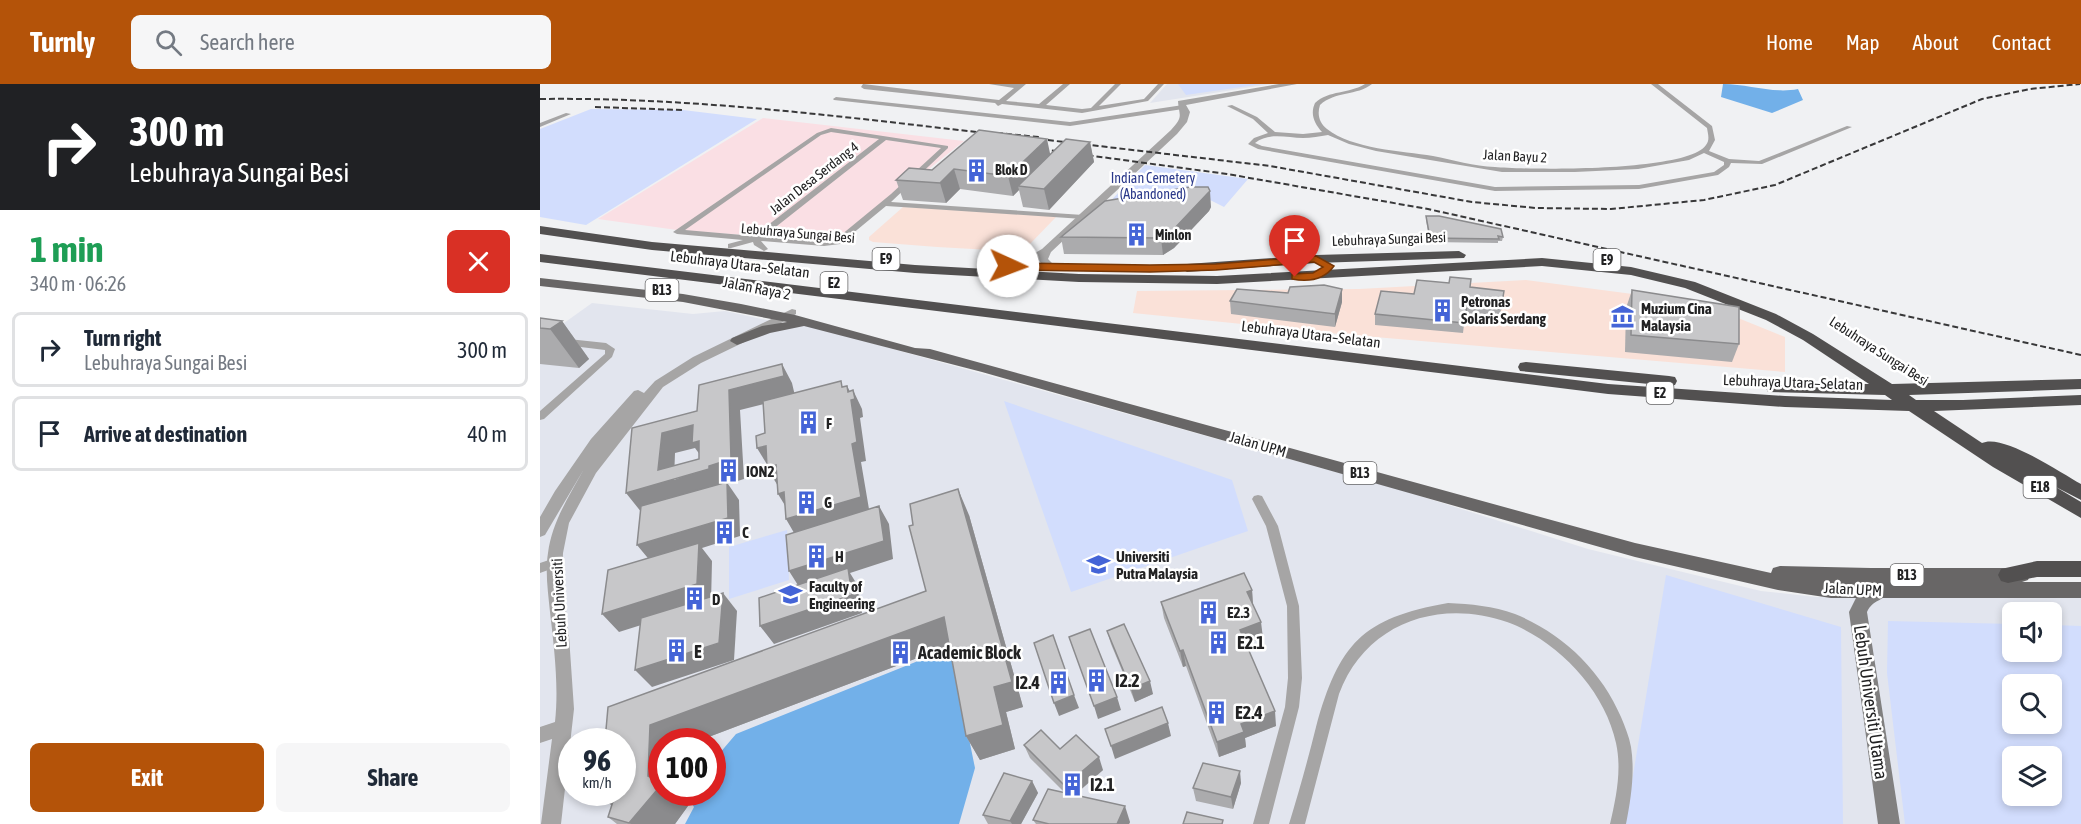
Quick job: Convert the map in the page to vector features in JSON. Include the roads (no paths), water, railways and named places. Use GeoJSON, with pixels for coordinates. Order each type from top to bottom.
{"type":"FeatureCollection","features":[{"type":"Feature","properties":{"kind":"highway","name":"Lebuhraya Sungai Besi"},"geometry":{"type":"LineString","coordinates":[[540,223],[663,240],[731,246],[760,243],[1052,268],[1216,267],[1316,259],[1540,255],[1599,259],[1647,266],[1713,284],[1755,300],[1804,325],[1934,415],[1999,456]]}},
{"type":"Feature","properties":{"kind":"highway","name":"Lebuhraya Sungai Besi"},"geometry":{"type":"LineString","coordinates":[[540,230],[652,246],[929,270],[1146,279],[1217,280],[1315,276],[1542,262],[1631,271],[1690,285],[1746,306],[1869,370]]}},
{"type":"Feature","properties":{"kind":"highway","name":"Lebuhraya Utara–Selatan"},"geometry":{"type":"LineString","coordinates":[[540,248],[1521,366],[1712,386],[1866,390],[2081,384]]}},
{"type":"Feature","properties":{"kind":"highway","name":"Lebuhraya Utara–Selatan"},"geometry":{"type":"LineString","coordinates":[[540,258],[1608,389],[1717,398],[1840,403],[1972,405],[2081,400]]}},
{"type":"Feature","properties":{"kind":"highway"},"geometry":{"type":"LineString","coordinates":[[1315,276],[1324,272],[1329,266],[1316,259]]}},
{"type":"Feature","properties":{"kind":"highway"},"geometry":{"type":"LineString","coordinates":[[1934,415],[1948,433],[1989,465],[2042,500],[2081,515]]}},
{"type":"Feature","properties":{"kind":"highway"},"geometry":{"type":"LineString","coordinates":[[1999,456],[2008,452],[2081,493]]}},
{"type":"Feature","properties":{"kind":"highway","name":"E18"},"geometry":{"type":"LineString","coordinates":[[1999,456],[2081,515]]}},
{"type":"Feature","properties":{"kind":"highway"},"geometry":{"type":"LineString","coordinates":[[2008,575],[2037,569],[2081,569]]}},
{"type":"Feature","properties":{"kind":"main road","name":"Jalan Raya 2"},"geometry":{"type":"LineString","coordinates":[[540,276],[689,293],[783,313],[921,347],[926,352]]}},
{"type":"Feature","properties":{"kind":"main road","name":"Jalan Raya 2"},"geometry":{"type":"LineString","coordinates":[[540,282],[683,298],[783,313]]}},
{"type":"Feature","properties":{"kind":"main road"},"geometry":{"type":"LineString","coordinates":[[735,338],[754,318],[752,314],[741,308]]}},
{"type":"Feature","properties":{"kind":"main road","name":"Jalan UPM"},"geometry":{"type":"LineString","coordinates":[[783,313],[811,324],[915,352],[926,352],[1635,550],[1778,582],[1831,590],[2081,590]]}},
{"type":"Feature","properties":{"kind":"main road"},"geometry":{"type":"LineString","coordinates":[[735,338],[780,326],[811,324]]}},
{"type":"Feature","properties":{"kind":"main road","name":"Jalan UPM"},"geometry":{"type":"LineString","coordinates":[[1734,571],[1839,575],[2081,575]]}},
{"type":"Feature","properties":{"kind":"main road","name":"Lebuh Universiti Utama"},"geometry":{"type":"LineString","coordinates":[[1880,591],[1864,599],[1858,612],[1889,824]]}},
{"type":"Feature","properties":{"kind":"street"},"geometry":{"type":"LineString","coordinates":[[992,84],[1021,86]]}},
{"type":"Feature","properties":{"kind":"street"},"geometry":{"type":"LineString","coordinates":[[1041,106],[1067,84]]}},
{"type":"Feature","properties":{"kind":"street"},"geometry":{"type":"LineString","coordinates":[[1092,110],[1118,84]]}},
{"type":"Feature","properties":{"kind":"street"},"geometry":{"type":"LineString","coordinates":[[866,86],[1082,111],[1146,100],[1161,84]]}},
{"type":"Feature","properties":{"kind":"street"},"geometry":{"type":"LineString","coordinates":[[1293,84],[1182,105],[1070,124],[836,99],[843,95],[1073,119],[1182,105],[1281,91],[1304,84]]}},
{"type":"Feature","properties":{"kind":"street"},"geometry":{"type":"LineString","coordinates":[[1327,133],[1318,123],[1315,111],[1319,102],[1331,96],[1361,90],[1369,84]]}},
{"type":"Feature","properties":{"kind":"street"},"geometry":{"type":"LineString","coordinates":[[1654,84],[1710,127],[1713,135],[1711,144],[1704,151],[1728,161],[1760,163],[1849,128]]}},
{"type":"Feature","properties":{"kind":"street"},"geometry":{"type":"LineString","coordinates":[[984,116],[1021,86]]}},
{"type":"Feature","properties":{"kind":"street"},"geometry":{"type":"LineString","coordinates":[[1008,266],[1032,259],[1046,251],[1160,146],[1183,122],[1186,112],[1182,105]]}},
{"type":"Feature","properties":{"kind":"street"},"geometry":{"type":"LineString","coordinates":[[1230,106],[1255,118],[1274,134]]}},
{"type":"Feature","properties":{"kind":"street"},"geometry":{"type":"LineString","coordinates":[[540,125],[568,114]]}},
{"type":"Feature","properties":{"kind":"street"},"geometry":{"type":"LineString","coordinates":[[831,130],[886,137],[946,147],[884,204],[837,242],[824,244],[760,243],[677,232],[819,134],[831,130]]}},
{"type":"Feature","properties":{"kind":"street"},"geometry":{"type":"LineString","coordinates":[[1327,133],[1303,136],[1274,134],[1256,139],[1251,144],[1269,150],[1495,189],[1639,187],[1716,174],[1723,171],[1728,161]]}},
{"type":"Feature","properties":{"kind":"street","name":"Jalan Bayu 2"},"geometry":{"type":"LineString","coordinates":[[1327,133],[1369,146],[1501,170],[1627,169],[1682,159],[1704,151]]}},
{"type":"Feature","properties":{"kind":"street","name":"Jalan Desa Serdang 4"},"geometry":{"type":"LineString","coordinates":[[760,243],[886,137]]}},
{"type":"Feature","properties":{"kind":"street"},"geometry":{"type":"LineString","coordinates":[[884,204],[1083,217]]}},
{"type":"Feature","properties":{"kind":"street"},"geometry":{"type":"LineString","coordinates":[[1046,251],[1043,260],[1052,268]]}},
{"type":"Feature","properties":{"kind":"street","name":"Lebuh Universiti"},"geometry":{"type":"LineString","coordinates":[[550,824],[565,709],[547,566],[562,523],[590,470],[659,384],[735,338],[783,313]]}},
{"type":"Feature","properties":{"kind":"street","name":"Lebuh Universiti"},"geometry":{"type":"LineString","coordinates":[[540,531],[553,502],[572,474],[649,382],[668,369],[735,338]]}},
{"type":"Feature","properties":{"kind":"street"},"geometry":{"type":"LineString","coordinates":[[540,339],[606,346],[610,349],[609,355],[540,417]]}},
{"type":"Feature","properties":{"kind":"street"},"geometry":{"type":"LineString","coordinates":[[1258,499],[1272,526],[1293,606],[1295,678],[1292,707],[1261,824]]}},
{"type":"Feature","properties":{"kind":"street"},"geometry":{"type":"LineString","coordinates":[[1297,824],[1335,684],[1351,657],[1372,634],[1400,619],[1434,608],[1466,608],[1492,611],[1518,620],[1548,638],[1592,676],[1608,702],[1622,736],[1626,788],[1618,824]]}},
{"type":"Feature","properties":{"kind":"street"},"geometry":{"type":"LineString","coordinates":[[540,735],[563,727]]}},
{"type":"Feature","properties":{"kind":"water"},"geometry":{"type":"Polygon","coordinates":[[[1723,84],[1770,90],[1798,89],[1803,100],[1772,113],[1721,97],[1723,84]]]}},
{"type":"Feature","properties":{"kind":"water"},"geometry":{"type":"Polygon","coordinates":[[[948,652],[952,655],[975,768],[959,824],[685,824],[693,806],[726,806],[726,746],[736,734],[938,653],[948,652]]]}},
{"type":"Feature","properties":{"kind":"railway"},"geometry":{"type":"LineString","coordinates":[[1030,138],[1270,166],[1472,202],[1536,208],[1611,209],[1704,200],[1775,185],[1982,99],[2030,89],[2080,84]]}},
{"type":"Feature","properties":{"kind":"railway"},"geometry":{"type":"LineString","coordinates":[[540,99],[597,99],[711,105],[994,134]]}},
{"type":"Feature","properties":{"kind":"railway"},"geometry":{"type":"LineString","coordinates":[[595,107],[682,110]]}},
{"type":"Feature","properties":{"kind":"railway"},"geometry":{"type":"LineString","coordinates":[[997,133],[1039,137]]}},
{"type":"Feature","properties":{"kind":"railway"},"geometry":{"type":"LineString","coordinates":[[1034,148],[1227,174],[1428,209],[2081,355]]}},
{"type":"Feature","properties":{"kind":"place","name":"Blok D"},"geometry":{"type":"Point","coordinates":[977,170]}},
{"type":"Feature","properties":{"kind":"place","name":"Minlon"},"geometry":{"type":"Point","coordinates":[1137,235]}},
{"type":"Feature","properties":{"kind":"place","name":"Petronas Solaris Serdang"},"geometry":{"type":"Point","coordinates":[1443,310]}},
{"type":"Feature","properties":{"kind":"place","name":"Muzium Cina Malaysia"},"geometry":{"type":"Point","coordinates":[1623,317]}},
{"type":"Feature","properties":{"kind":"place","name":"F"},"geometry":{"type":"Point","coordinates":[808,423]}},
{"type":"Feature","properties":{"kind":"place","name":"ION2"},"geometry":{"type":"Point","coordinates":[728,471]}},
{"type":"Feature","properties":{"kind":"place","name":"G"},"geometry":{"type":"Point","coordinates":[806,502]}},
{"type":"Feature","properties":{"kind":"place","name":"C"},"geometry":{"type":"Point","coordinates":[724,532]}},
{"type":"Feature","properties":{"kind":"place","name":"H"},"geometry":{"type":"Point","coordinates":[817,556]}},
{"type":"Feature","properties":{"kind":"place","name":"Universiti Putra Malaysia"},"geometry":{"type":"Point","coordinates":[1098,565]}},
{"type":"Feature","properties":{"kind":"place","name":"Faculty of Engineering"},"geometry":{"type":"Point","coordinates":[791,595]}},
{"type":"Feature","properties":{"kind":"place","name":"D"},"geometry":{"type":"Point","coordinates":[694,599]}},
{"type":"Feature","properties":{"kind":"place","name":"E2.3"},"geometry":{"type":"Point","coordinates":[1209,612]}},
{"type":"Feature","properties":{"kind":"place","name":"E2.1"},"geometry":{"type":"Point","coordinates":[1219,642]}},
{"type":"Feature","properties":{"kind":"place","name":"E"},"geometry":{"type":"Point","coordinates":[676,651]}},
{"type":"Feature","properties":{"kind":"place","name":"Academic Block"},"geometry":{"type":"Point","coordinates":[900,652]}},
{"type":"Feature","properties":{"kind":"place","name":"I2.2"},"geometry":{"type":"Point","coordinates":[1097,680]}},
{"type":"Feature","properties":{"kind":"place","name":"I2.4"},"geometry":{"type":"Point","coordinates":[1058,682]}},
{"type":"Feature","properties":{"kind":"place","name":"E2.4"},"geometry":{"type":"Point","coordinates":[1217,712]}},
{"type":"Feature","properties":{"kind":"place","name":"I2.1"},"geometry":{"type":"Point","coordinates":[1072,784]}},
{"type":"Feature","properties":{"kind":"park label","name":"Indian Cemetery (Abandoned)"},"geometry":{"type":"Point","coordinates":[1153,186]}}]}
